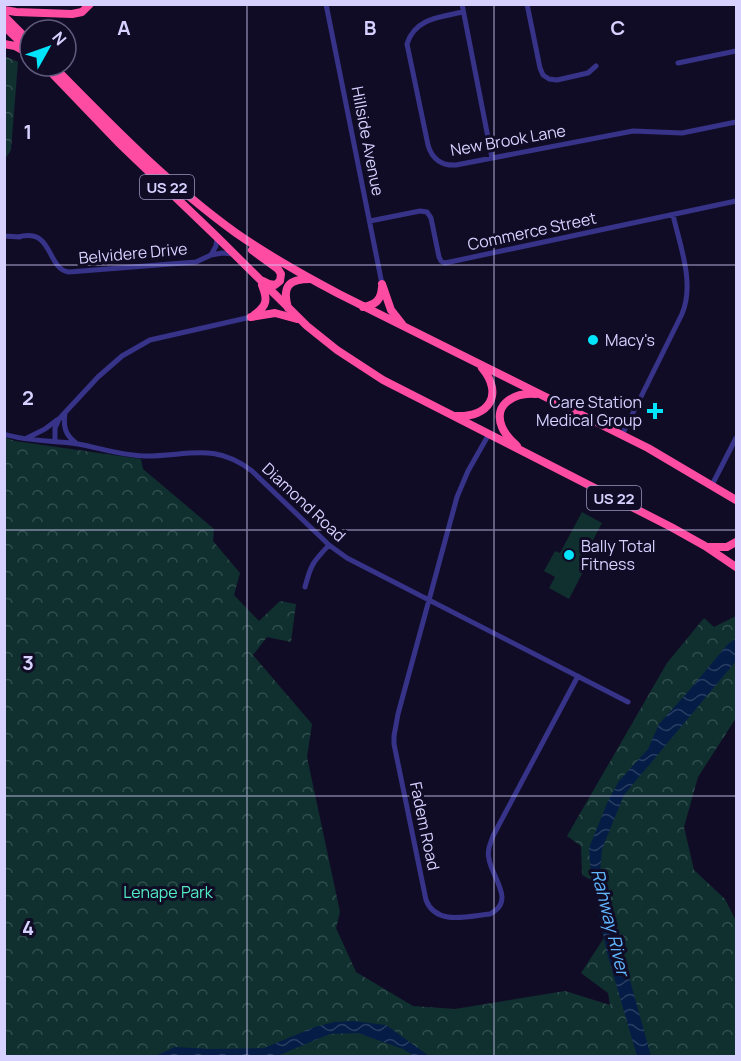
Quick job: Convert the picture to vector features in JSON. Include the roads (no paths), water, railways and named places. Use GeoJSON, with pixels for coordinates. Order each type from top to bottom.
{"type":"FeatureCollection","features":[{"type":"Feature","properties":{"kind":"highway"},"geometry":{"type":"LineString","coordinates":[[75,14],[81,4]]}},
{"type":"Feature","properties":{"kind":"highway"},"geometry":{"type":"LineString","coordinates":[[4,10],[75,14],[90,4]]}},
{"type":"Feature","properties":{"kind":"highway"},"geometry":{"type":"LineString","coordinates":[[22,18],[30,13]]}},
{"type":"Feature","properties":{"kind":"highway"},"geometry":{"type":"LineString","coordinates":[[4,16],[18,30]]}},
{"type":"Feature","properties":{"kind":"highway"},"geometry":{"type":"LineString","coordinates":[[4,26],[18,41]]}},
{"type":"Feature","properties":{"kind":"highway","name":"US 22"},"geometry":{"type":"LineString","coordinates":[[57,78],[123,147],[288,309],[330,345],[383,380],[671,527],[736,567]]}},
{"type":"Feature","properties":{"kind":"highway","name":"US 22"},"geometry":{"type":"LineString","coordinates":[[65,78],[146,160],[225,225],[259,249],[310,279],[622,435],[736,500]]}},
{"type":"Feature","properties":{"kind":"highway"},"geometry":{"type":"LineString","coordinates":[[225,225],[243,243],[280,270],[282,275],[280,281],[275,285],[259,280]]}},
{"type":"Feature","properties":{"kind":"highway"},"geometry":{"type":"LineString","coordinates":[[288,309],[285,296],[288,287],[297,280],[310,279]]}},
{"type":"Feature","properties":{"kind":"highway"},"geometry":{"type":"LineString","coordinates":[[251,317],[266,301],[266,295],[259,280]]}},
{"type":"Feature","properties":{"kind":"highway"},"geometry":{"type":"LineString","coordinates":[[363,306],[379,301],[382,284]]}},
{"type":"Feature","properties":{"kind":"highway"},"geometry":{"type":"LineString","coordinates":[[382,284],[391,310],[407,328]]}},
{"type":"Feature","properties":{"kind":"highway"},"geometry":{"type":"LineString","coordinates":[[251,317],[275,313],[300,320]]}},
{"type":"Feature","properties":{"kind":"highway"},"geometry":{"type":"LineString","coordinates":[[453,416],[476,414],[490,403],[493,394],[492,384],[480,364]]}},
{"type":"Feature","properties":{"kind":"highway"},"geometry":{"type":"LineString","coordinates":[[523,451],[504,432],[501,412],[508,400],[516,396],[540,394]]}},
{"type":"Feature","properties":{"kind":"highway"},"geometry":{"type":"LineString","coordinates":[[705,546],[727,547],[736,542]]}},
{"type":"Feature","properties":{"kind":"street","name":"Hillside Avenue"},"geometry":{"type":"LineString","coordinates":[[326,4],[382,284]]}},
{"type":"Feature","properties":{"kind":"street"},"geometry":{"type":"LineString","coordinates":[[462,4],[492,158]]}},
{"type":"Feature","properties":{"kind":"street"},"geometry":{"type":"LineString","coordinates":[[527,4],[543,75],[557,80],[588,73],[596,66]]}},
{"type":"Feature","properties":{"kind":"street","name":"New Brook Lane"},"geometry":{"type":"LineString","coordinates":[[464,12],[419,25],[407,44],[428,145],[433,156],[441,163],[450,165],[633,131],[682,133],[736,122]]}},
{"type":"Feature","properties":{"kind":"street"},"geometry":{"type":"LineString","coordinates":[[678,63],[736,51]]}},
{"type":"Feature","properties":{"kind":"street","name":"Commerce Street"},"geometry":{"type":"LineString","coordinates":[[370,221],[420,211],[427,212],[431,218],[439,257],[445,263],[736,201]]}},
{"type":"Feature","properties":{"kind":"street"},"geometry":{"type":"LineString","coordinates":[[622,435],[686,302],[687,277],[673,215]]}},
{"type":"Feature","properties":{"kind":"street","name":"Belvidere Drive"},"geometry":{"type":"LineString","coordinates":[[4,236],[36,237],[46,245],[59,268],[69,272],[196,262],[212,255],[234,254]]}},
{"type":"Feature","properties":{"kind":"street","name":"Belvidere Drive"},"geometry":{"type":"LineString","coordinates":[[212,255],[217,237]]}},
{"type":"Feature","properties":{"kind":"street"},"geometry":{"type":"LineString","coordinates":[[25,438],[45,429],[59,419],[95,380],[122,356],[150,340],[172,333],[251,317]]}},
{"type":"Feature","properties":{"kind":"street"},"geometry":{"type":"LineString","coordinates":[[65,413],[66,432],[78,444]]}},
{"type":"Feature","properties":{"kind":"street"},"geometry":{"type":"LineString","coordinates":[[55,441],[55,428],[59,419]]}},
{"type":"Feature","properties":{"kind":"street","name":"Diamond Road"},"geometry":{"type":"LineString","coordinates":[[4,434],[16,438],[78,444],[135,455],[208,452],[230,458],[252,471],[329,545],[347,558],[628,702]]}},
{"type":"Feature","properties":{"kind":"street","name":"Fadem Road"},"geometry":{"type":"LineString","coordinates":[[489,434],[468,471],[457,497],[394,736],[426,900],[430,909],[438,915],[448,918],[490,914],[501,904],[502,894],[489,860],[489,846],[578,676]]}},
{"type":"Feature","properties":{"kind":"street"},"geometry":{"type":"LineString","coordinates":[[712,485],[736,438]]}},
{"type":"Feature","properties":{"kind":"street"},"geometry":{"type":"LineString","coordinates":[[305,587],[313,561],[329,545]]}},
{"type":"Feature","properties":{"kind":"water","name":"Rahway River"},"geometry":{"type":"Polygon","coordinates":[[[736,638],[736,661],[624,795],[602,849],[600,872],[651,1056],[637,1056],[607,953],[591,874],[589,848],[608,801],[619,781],[648,749],[659,724],[727,645],[736,638]]]}},
{"type":"Feature","properties":{"kind":"water"},"geometry":{"type":"Polygon","coordinates":[[[354,1021],[386,1025],[429,1056],[414,1056],[403,1049],[358,1033],[330,1034],[277,1056],[155,1056],[175,1047],[264,1048],[315,1027],[334,1022],[354,1021]]]}},
{"type":"Feature","properties":{"kind":"place","name":"Macy's"},"geometry":{"type":"Point","coordinates":[593,340]}},
{"type":"Feature","properties":{"kind":"place","name":"Care Station Medical Group"},"geometry":{"type":"Point","coordinates":[655,411]}},
{"type":"Feature","properties":{"kind":"place","name":"Bally Total Fitness"},"geometry":{"type":"Point","coordinates":[569,555]}},
{"type":"Feature","properties":{"kind":"park label","name":"Lenape Park"},"geometry":{"type":"Point","coordinates":[168,892]}}]}
